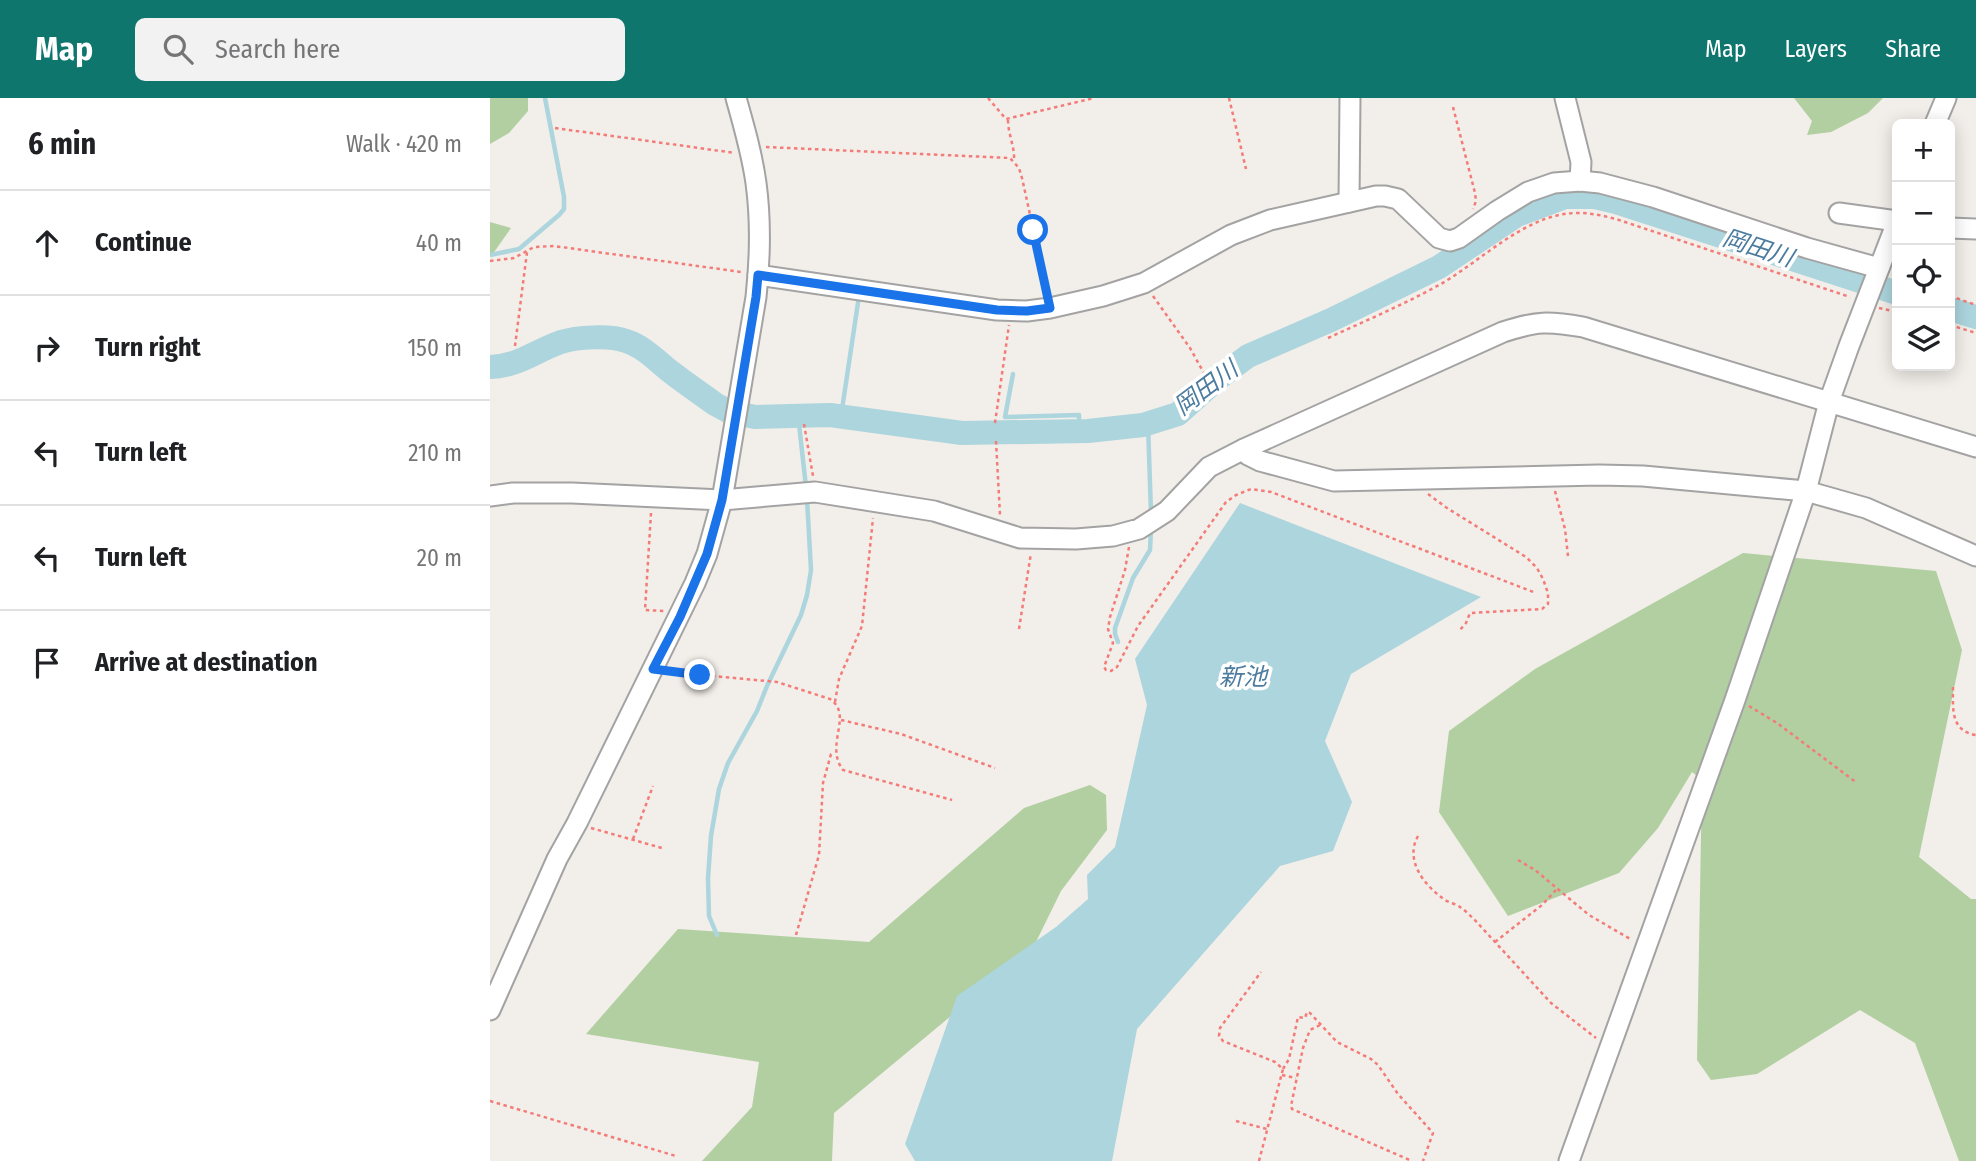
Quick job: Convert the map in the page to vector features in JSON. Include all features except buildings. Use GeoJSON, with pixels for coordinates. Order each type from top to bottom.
{"type":"FeatureCollection","features":[{"type":"Feature","properties":{"kind":"street"},"geometry":{"type":"LineString","coordinates":[[490,1010],[557,859],[680,617],[707,554],[722,500],[758,275],[756,180],[736,98]]}},
{"type":"Feature","properties":{"kind":"street"},"geometry":{"type":"LineString","coordinates":[[1349,202],[1350,98]]}},
{"type":"Feature","properties":{"kind":"street"},"geometry":{"type":"LineString","coordinates":[[1565,98],[1581,162],[1580,180]]}},
{"type":"Feature","properties":{"kind":"street"},"geometry":{"type":"LineString","coordinates":[[1938,119],[1945,98]]}},
{"type":"Feature","properties":{"kind":"street"},"geometry":{"type":"LineString","coordinates":[[758,275],[997,310],[1050,308],[1144,283],[1231,234],[1270,220],[1385,196],[1398,199],[1439,238],[1450,241],[1459,238],[1528,192],[1554,183],[1580,180],[1621,187],[1878,271]]}},
{"type":"Feature","properties":{"kind":"street"},"geometry":{"type":"LineString","coordinates":[[1839,213],[1892,221]]}},
{"type":"Feature","properties":{"kind":"street"},"geometry":{"type":"LineString","coordinates":[[1955,228],[1976,229]]}},
{"type":"Feature","properties":{"kind":"street"},"geometry":{"type":"LineString","coordinates":[[1569,1161],[1735,701],[1806,491],[1829,402],[1892,235]]}},
{"type":"Feature","properties":{"kind":"street"},"geometry":{"type":"LineString","coordinates":[[490,496],[513,493],[572,493],[722,500],[815,492],[934,511],[1000,533],[1032,539],[1113,536],[1139,529],[1167,511],[1209,467],[1244,449],[1503,332],[1547,321],[1583,327],[1976,447]]}},
{"type":"Feature","properties":{"kind":"street"},"geometry":{"type":"LineString","coordinates":[[1244,449],[1248,455],[1260,461],[1334,481],[1643,476],[1806,491],[1866,508],[1976,556]]}},
{"type":"Feature","properties":{"kind":"path"},"geometry":{"type":"LineString","coordinates":[[988,98],[1007,119],[1094,98]]}},
{"type":"Feature","properties":{"kind":"path"},"geometry":{"type":"LineString","coordinates":[[1230,98],[1246,169]]}},
{"type":"Feature","properties":{"kind":"path"},"geometry":{"type":"LineString","coordinates":[[1452,107],[1476,201],[1459,238]]}},
{"type":"Feature","properties":{"kind":"path"},"geometry":{"type":"LineString","coordinates":[[1007,119],[1015,152],[1014,161]]}},
{"type":"Feature","properties":{"kind":"path"},"geometry":{"type":"LineString","coordinates":[[555,128],[741,154],[762,147],[1010,158],[1019,167],[1022,178],[1050,308]]}},
{"type":"Feature","properties":{"kind":"path"},"geometry":{"type":"LineString","coordinates":[[1328,338],[1441,284],[1520,231],[1538,222],[1577,212],[1616,219],[1892,310]]}},
{"type":"Feature","properties":{"kind":"path"},"geometry":{"type":"LineString","coordinates":[[490,261],[514,258],[534,247],[554,246],[758,275]]}},
{"type":"Feature","properties":{"kind":"path"},"geometry":{"type":"LineString","coordinates":[[515,346],[527,252]]}},
{"type":"Feature","properties":{"kind":"path"},"geometry":{"type":"LineString","coordinates":[[1144,283],[1190,348],[1205,375]]}},
{"type":"Feature","properties":{"kind":"path"},"geometry":{"type":"LineString","coordinates":[[1955,298],[1976,304]]}},
{"type":"Feature","properties":{"kind":"path"},"geometry":{"type":"LineString","coordinates":[[995,423],[1011,310]]}},
{"type":"Feature","properties":{"kind":"path"},"geometry":{"type":"LineString","coordinates":[[1955,327],[1976,333]]}},
{"type":"Feature","properties":{"kind":"path"},"geometry":{"type":"LineString","coordinates":[[804,424],[815,492]]}},
{"type":"Feature","properties":{"kind":"path"},"geometry":{"type":"LineString","coordinates":[[996,442],[1000,533]]}},
{"type":"Feature","properties":{"kind":"path"},"geometry":{"type":"LineString","coordinates":[[1553,476],[1568,556]]}},
{"type":"Feature","properties":{"kind":"path"},"geometry":{"type":"LineString","coordinates":[[1423,479],[1423,489],[1427,494],[1526,557],[1537,568],[1548,593],[1548,604],[1542,609],[1470,613],[1460,630]]}},
{"type":"Feature","properties":{"kind":"path"},"geometry":{"type":"LineString","coordinates":[[1128,532],[1130,540],[1127,556],[1108,629],[1113,643],[1104,667],[1111,671],[1117,667],[1138,626],[1226,502],[1251,489],[1271,492],[1319,509],[1536,593]]}},
{"type":"Feature","properties":{"kind":"path"},"geometry":{"type":"LineString","coordinates":[[653,497],[645,610],[667,611],[680,617]]}},
{"type":"Feature","properties":{"kind":"path"},"geometry":{"type":"LineString","coordinates":[[875,501],[862,626],[839,679],[835,702],[841,720],[835,751],[838,764],[844,770],[952,800]]}},
{"type":"Feature","properties":{"kind":"path"},"geometry":{"type":"LineString","coordinates":[[1019,629],[1032,539]]}},
{"type":"Feature","properties":{"kind":"path"},"geometry":{"type":"LineString","coordinates":[[653,669],[777,682],[835,702]]}},
{"type":"Feature","properties":{"kind":"path"},"geometry":{"type":"LineString","coordinates":[[1952,687],[1958,726],[1976,734]]}},
{"type":"Feature","properties":{"kind":"path"},"geometry":{"type":"LineString","coordinates":[[1735,701],[1777,723],[1857,783]]}},
{"type":"Feature","properties":{"kind":"path"},"geometry":{"type":"LineString","coordinates":[[841,720],[901,734],[995,768]]}},
{"type":"Feature","properties":{"kind":"path"},"geometry":{"type":"LineString","coordinates":[[796,935],[818,855],[823,783],[831,754],[835,751]]}},
{"type":"Feature","properties":{"kind":"path"},"geometry":{"type":"LineString","coordinates":[[633,840],[653,786]]}},
{"type":"Feature","properties":{"kind":"path"},"geometry":{"type":"LineString","coordinates":[[577,823],[662,848]]}},
{"type":"Feature","properties":{"kind":"path"},"geometry":{"type":"LineString","coordinates":[[1418,836],[1412,850],[1419,874],[1443,899],[1460,907],[1556,1008],[1609,1049]]}},
{"type":"Feature","properties":{"kind":"path"},"geometry":{"type":"LineString","coordinates":[[1518,860],[1535,870],[1589,915],[1646,948]]}},
{"type":"Feature","properties":{"kind":"path"},"geometry":{"type":"LineString","coordinates":[[1495,942],[1542,905],[1557,889]]}},
{"type":"Feature","properties":{"kind":"path"},"geometry":{"type":"LineString","coordinates":[[1261,972],[1220,1028],[1219,1035],[1223,1041],[1275,1062],[1283,1069]]}},
{"type":"Feature","properties":{"kind":"path"},"geometry":{"type":"LineString","coordinates":[[1259,1161],[1283,1069],[1289,1059],[1298,1017],[1305,1018],[1307,1012],[1337,1042],[1378,1065],[1398,1094],[1433,1133],[1423,1161]]}},
{"type":"Feature","properties":{"kind":"path"},"geometry":{"type":"LineString","coordinates":[[1320,1025],[1310,1030],[1303,1048],[1292,1109],[1412,1161]]}},
{"type":"Feature","properties":{"kind":"path"},"geometry":{"type":"LineString","coordinates":[[1282,1075],[1297,1078]]}},
{"type":"Feature","properties":{"kind":"path"},"geometry":{"type":"LineString","coordinates":[[490,1101],[676,1156]]}},
{"type":"Feature","properties":{"kind":"path"},"geometry":{"type":"LineString","coordinates":[[1236,1121],[1268,1129]]}},
{"type":"Feature","properties":{"kind":"green space"},"geometry":{"type":"Polygon","coordinates":[[[490,98],[528,98],[528,111],[509,133],[490,144],[490,98]]]}},
{"type":"Feature","properties":{"kind":"green space"},"geometry":{"type":"Polygon","coordinates":[[[1794,98],[1883,98],[1868,113],[1831,132],[1807,135],[1812,121],[1794,98]]]}},
{"type":"Feature","properties":{"kind":"green space"},"geometry":{"type":"Polygon","coordinates":[[[490,222],[511,228],[490,256],[490,222]]]}},
{"type":"Feature","properties":{"kind":"green space"},"geometry":{"type":"Polygon","coordinates":[[[1743,553],[1936,571],[1962,650],[1919,857],[1971,899],[1976,899],[1976,1161],[1959,1161],[1915,1043],[1860,1010],[1757,1074],[1711,1080],[1697,1060],[1702,780],[1692,772],[1658,828],[1619,873],[1508,916],[1439,812],[1449,731],[1535,669],[1743,553]]]}},
{"type":"Feature","properties":{"kind":"green space"},"geometry":{"type":"Polygon","coordinates":[[[1090,785],[1106,795],[1107,830],[1061,891],[1033,948],[834,1113],[832,1161],[702,1161],[752,1107],[759,1062],[586,1034],[678,929],[869,942],[1024,808],[1090,785]]]}},
{"type":"Feature","properties":{"kind":"water","name":"新池"},"geometry":{"type":"Polygon","coordinates":[[[1240,503],[1481,597],[1351,674],[1325,741],[1352,802],[1333,851],[1280,866],[1137,1029],[1112,1161],[915,1161],[905,1144],[957,996],[1056,927],[1088,899],[1087,875],[1115,847],[1147,705],[1135,659],[1240,503]]]}},
{"type":"Feature","properties":{"kind":"waterway"},"geometry":{"type":"LineString","coordinates":[[490,255],[519,249],[564,209],[545,98]]}},
{"type":"Feature","properties":{"kind":"waterway","name":"岡田川"},"geometry":{"type":"LineString","coordinates":[[490,367],[518,361],[568,340],[611,338],[638,346],[715,404],[728,411],[755,417],[830,415],[962,433],[1088,431],[1143,425],[1178,414],[1248,356],[1331,320],[1439,267],[1517,215],[1565,197],[1595,197],[1616,202],[1892,291]]}},
{"type":"Feature","properties":{"kind":"waterway"},"geometry":{"type":"LineString","coordinates":[[841,416],[859,296]]}},
{"type":"Feature","properties":{"kind":"waterway","name":"岡田川"},"geometry":{"type":"LineString","coordinates":[[1955,311],[1976,317]]}},
{"type":"Feature","properties":{"kind":"waterway"},"geometry":{"type":"LineString","coordinates":[[1013,374],[1005,417],[1079,415],[1079,431]]}},
{"type":"Feature","properties":{"kind":"waterway"},"geometry":{"type":"LineString","coordinates":[[798,415],[806,487]]}},
{"type":"Feature","properties":{"kind":"waterway"},"geometry":{"type":"LineString","coordinates":[[1148,424],[1151,513]]}},
{"type":"Feature","properties":{"kind":"waterway"},"geometry":{"type":"LineString","coordinates":[[717,935],[709,916],[708,878],[711,836],[719,789],[728,763],[757,711],[801,615],[811,570],[807,499]]}},
{"type":"Feature","properties":{"kind":"waterway"},"geometry":{"type":"LineString","coordinates":[[1118,642],[1115,628],[1133,578],[1150,550],[1151,529]]}},
{"type":"Feature","properties":{"kind":"route"},"geometry":{"type":"LineString","coordinates":[[700,675],[653,669],[680,617],[707,554],[722,500],[758,275],[997,310],[1027,311],[1050,308],[1033,230]]}}]}
